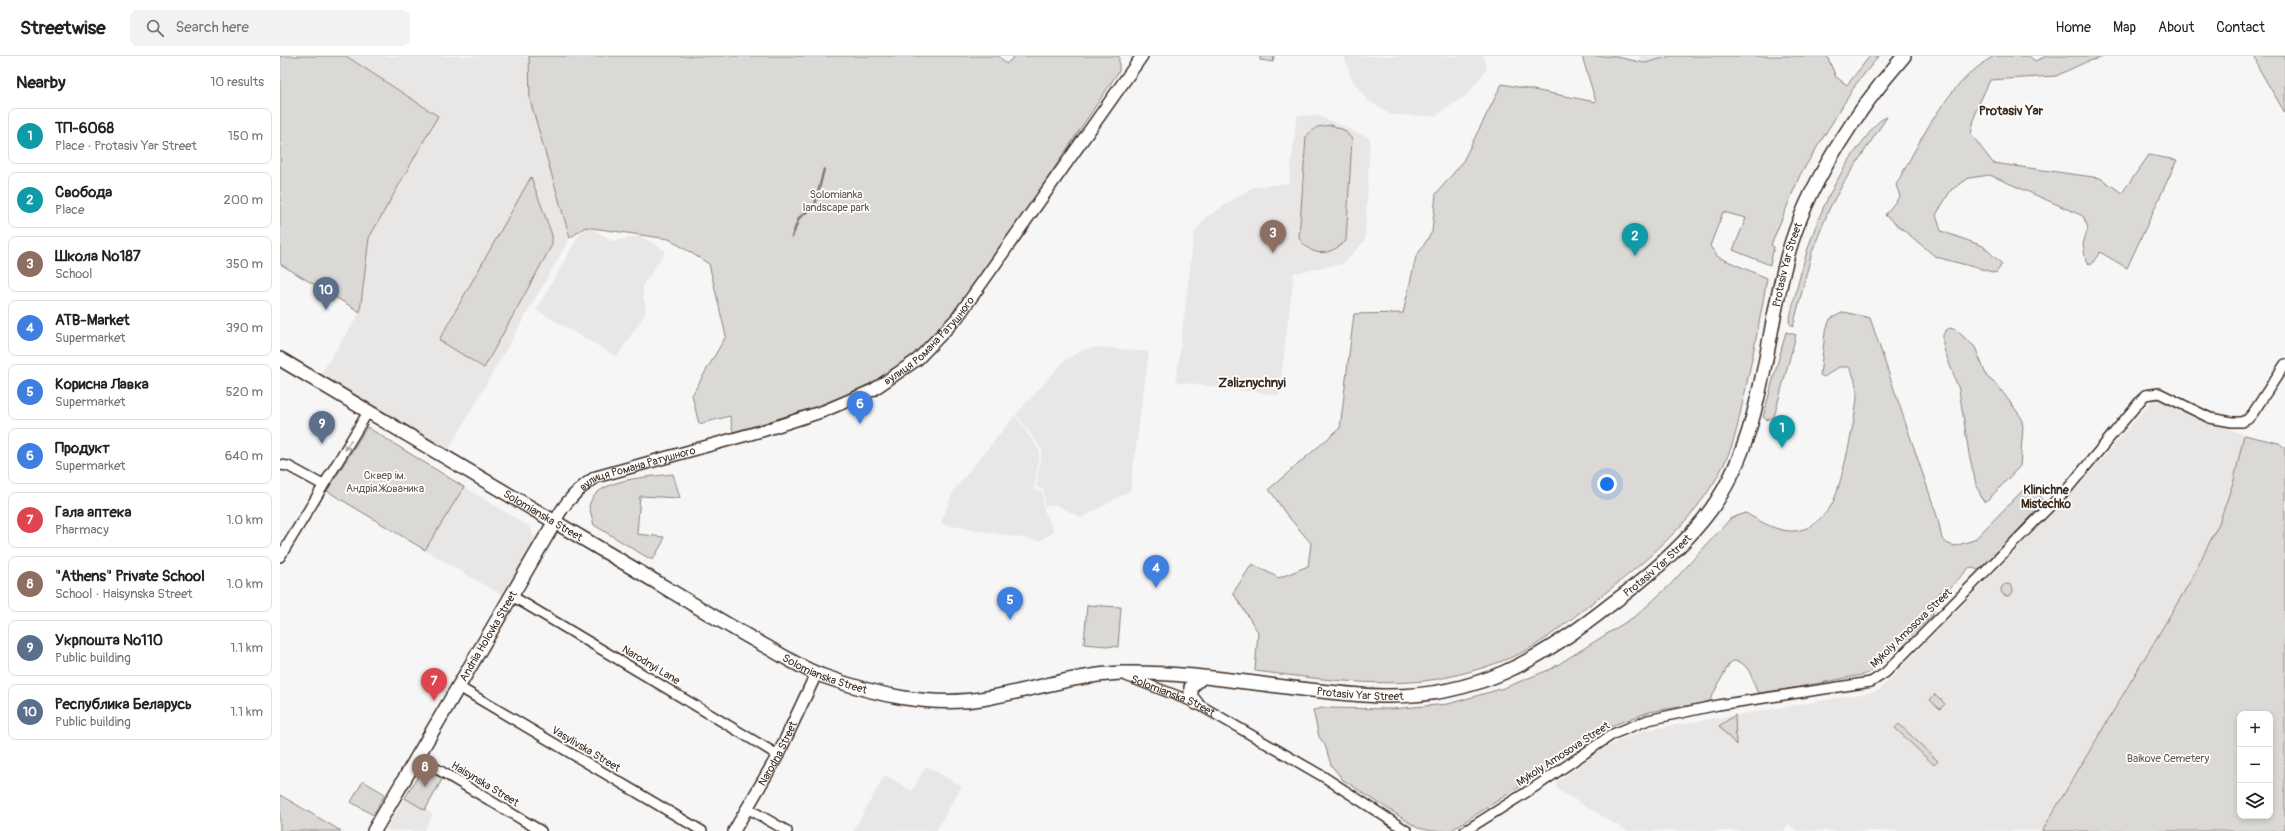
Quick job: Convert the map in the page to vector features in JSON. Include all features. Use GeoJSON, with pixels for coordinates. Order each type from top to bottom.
{"type":"FeatureCollection","features":[{"type":"Feature","properties":{"kind":"main road","name":"Protasiv Yar Street"},"geometry":{"type":"LineString","coordinates":[[1119,673],[1201,678],[1379,696],[1415,695],[1464,686],[1511,670],[1550,650],[1619,599],[1665,561],[1686,540],[1719,499],[1743,452],[1758,400],[1789,250],[1805,208],[1854,122],[1904,56]]}},
{"type":"Feature","properties":{"kind":"main road","name":"Solomianska Street"},"geometry":{"type":"LineString","coordinates":[[280,359],[554,523],[738,631],[816,674],[873,692],[900,698],[951,702],[988,698],[1085,676],[1119,673]]}},
{"type":"Feature","properties":{"kind":"main road","name":"Andriia Holovka Street"},"geometry":{"type":"LineString","coordinates":[[377,830],[417,757],[554,523]]}},
{"type":"Feature","properties":{"kind":"main road"},"geometry":{"type":"LineString","coordinates":[[1196,703],[1191,697],[1191,687],[1201,678]]}},
{"type":"Feature","properties":{"kind":"street","name":"вулиця Романа Ратушного"},"geometry":{"type":"LineString","coordinates":[[554,523],[560,511],[578,488],[596,477],[824,412],[873,390],[918,359],[957,318],[1142,56]]}},
{"type":"Feature","properties":{"kind":"street","name":"Mykoly Amosova Street"},"geometry":{"type":"LineString","coordinates":[[1466,831],[1542,783],[1613,734],[1648,720],[1718,705],[1871,682],[1885,673],[2069,487],[2145,395],[2159,393],[2210,418],[2242,422],[2248,419],[2253,413],[2285,364]]}},
{"type":"Feature","properties":{"kind":"street"},"geometry":{"type":"LineString","coordinates":[[280,556],[368,412]]}},
{"type":"Feature","properties":{"kind":"street"},"geometry":{"type":"LineString","coordinates":[[280,465],[288,466],[323,485]]}},
{"type":"Feature","properties":{"kind":"street","name":"Narodnyi Lane"},"geometry":{"type":"LineString","coordinates":[[512,596],[778,755]]}},
{"type":"Feature","properties":{"kind":"street","name":"Solomianska Street"},"geometry":{"type":"LineString","coordinates":[[1119,673],[1196,703],[1324,777],[1407,831]]}},
{"type":"Feature","properties":{"kind":"street","name":"Narodna Street"},"geometry":{"type":"LineString","coordinates":[[734,831],[778,755],[816,674]]}},
{"type":"Feature","properties":{"kind":"street","name":"Vasylivska Street"},"geometry":{"type":"LineString","coordinates":[[459,686],[702,831]]}},
{"type":"Feature","properties":{"kind":"street","name":"Haisynska Street"},"geometry":{"type":"LineString","coordinates":[[417,757],[541,831]]}},
{"type":"Feature","properties":{"kind":"street"},"geometry":{"type":"LineString","coordinates":[[747,808],[787,831]]}},
{"type":"Feature","properties":{"kind":"shaded area"},"geometry":{"type":"Polygon","coordinates":[[[346,56],[529,56],[530,100],[570,238],[448,451],[320,375],[360,312],[369,238],[438,116],[346,56]]]}},
{"type":"Feature","properties":{"kind":"shaded area"},"geometry":{"type":"Polygon","coordinates":[[[1344,56],[1484,56],[1487,69],[1467,95],[1435,116],[1391,115],[1366,99],[1352,80],[1344,56]]]}},
{"type":"Feature","properties":{"kind":"shaded area"},"geometry":{"type":"Polygon","coordinates":[[[1639,56],[1671,56],[1645,63],[1639,56]]]}},
{"type":"Feature","properties":{"kind":"shaded area"},"geometry":{"type":"Polygon","coordinates":[[[1297,115],[1319,116],[1370,138],[1365,241],[1342,264],[1294,273],[1279,395],[1176,382],[1194,234],[1205,218],[1253,187],[1289,183],[1297,115]]]}},
{"type":"Feature","properties":{"kind":"shaded area"},"geometry":{"type":"Polygon","coordinates":[[[585,224],[612,241],[640,236],[666,251],[643,285],[643,296],[646,308],[645,314],[617,357],[536,310],[585,224]]]}},
{"type":"Feature","properties":{"kind":"shaded area"},"geometry":{"type":"Polygon","coordinates":[[[1100,347],[1149,352],[1130,491],[1082,518],[1056,505],[1044,507],[1044,491],[1036,487],[1042,450],[1016,414],[1065,360],[1084,349],[1100,347]]]}},
{"type":"Feature","properties":{"kind":"shaded area"},"geometry":{"type":"Polygon","coordinates":[[[2155,397],[2244,435],[2234,480],[2219,523],[2191,580],[2041,831],[1798,831],[1788,824],[1784,831],[1627,831],[1558,790],[1555,783],[1601,750],[1622,739],[1646,730],[1878,691],[2076,489],[2155,397]]]}},
{"type":"Feature","properties":{"kind":"shaded area"},"geometry":{"type":"Polygon","coordinates":[[[1015,415],[1040,451],[1034,489],[1043,493],[1043,507],[1054,532],[1039,541],[940,524],[954,490],[1015,415]]]}},
{"type":"Feature","properties":{"kind":"shaded area"},"geometry":{"type":"Polygon","coordinates":[[[464,487],[530,527],[535,540],[503,596],[425,550],[464,487]]]}},
{"type":"Feature","properties":{"kind":"shaded area"},"geometry":{"type":"Polygon","coordinates":[[[425,763],[445,776],[426,810],[433,815],[424,831],[390,831],[386,829],[425,763]]]}},
{"type":"Feature","properties":{"kind":"shaded area"},"geometry":{"type":"Polygon","coordinates":[[[926,766],[962,786],[936,831],[853,831],[885,775],[912,791],[926,766]]]}},
{"type":"Feature","properties":{"kind":"green space"},"geometry":{"type":"Polygon","coordinates":[[[280,56],[346,56],[438,116],[369,238],[360,312],[280,264],[280,56]]]}},
{"type":"Feature","properties":{"kind":"green space","name":"Solomianka landscape park"},"geometry":{"type":"Polygon","coordinates":[[[529,56],[999,56],[1006,64],[1015,56],[1119,56],[1119,71],[983,272],[935,336],[924,347],[899,367],[840,397],[819,406],[733,432],[730,416],[699,424],[692,395],[726,336],[709,264],[669,239],[585,227],[570,238],[530,100],[529,56]]]}},
{"type":"Feature","properties":{"kind":"green space"},"geometry":{"type":"Polygon","coordinates":[[[1260,56],[1274,56],[1273,62],[1260,60],[1260,56]]]}},
{"type":"Feature","properties":{"kind":"green space"},"geometry":{"type":"Polygon","coordinates":[[[1582,56],[1612,56],[1645,63],[1671,56],[1827,56],[1836,77],[1847,85],[1870,56],[1879,56],[1856,84],[1800,175],[1771,245],[1774,247],[1770,265],[1733,250],[1746,218],[1723,212],[1710,246],[1718,257],[1767,278],[1754,349],[1736,431],[1732,446],[1717,477],[1703,499],[1685,521],[1646,559],[1604,594],[1550,635],[1529,649],[1510,658],[1479,669],[1448,677],[1401,683],[1352,682],[1255,671],[1258,632],[1233,593],[1252,564],[1279,578],[1308,566],[1311,543],[1286,514],[1269,489],[1340,428],[1354,314],[1403,313],[1416,257],[1432,232],[1436,194],[1462,163],[1502,84],[1596,102],[1582,56]]]}},
{"type":"Feature","properties":{"kind":"green space"},"geometry":{"type":"Polygon","coordinates":[[[1994,56],[2029,56],[2035,61],[2047,56],[2106,56],[2086,62],[2056,76],[1990,80],[1976,110],[1971,134],[1993,163],[2100,178],[2122,193],[2149,155],[2177,160],[2127,268],[2100,252],[2091,265],[2086,262],[2083,244],[2088,228],[2083,216],[1990,175],[1969,178],[1951,190],[1936,215],[1941,231],[1983,246],[2002,264],[1996,273],[1936,257],[1885,215],[1900,196],[1896,185],[1937,113],[1962,81],[1994,56]]]}},
{"type":"Feature","properties":{"kind":"green space"},"geometry":{"type":"Polygon","coordinates":[[[2255,56],[2285,56],[2285,113],[2258,67],[2255,56]]]}},
{"type":"Feature","properties":{"kind":"green space"},"geometry":{"type":"Polygon","coordinates":[[[1887,117],[1844,182],[1830,207],[1812,252],[1793,327],[1789,322],[1801,273],[1816,226],[1825,204],[1849,161],[1874,127],[1887,117]]]}},
{"type":"Feature","properties":{"kind":"green space"},"geometry":{"type":"Polygon","coordinates":[[[1331,125],[1344,130],[1352,139],[1346,241],[1333,250],[1321,253],[1309,249],[1299,238],[1306,136],[1317,127],[1331,125]]]}},
{"type":"Feature","properties":{"kind":"green space"},"geometry":{"type":"Polygon","coordinates":[[[531,177],[552,235],[552,245],[484,368],[439,340],[531,177]]]}},
{"type":"Feature","properties":{"kind":"green space"},"geometry":{"type":"Polygon","coordinates":[[[1844,312],[1870,318],[1938,519],[1942,539],[1948,544],[1955,546],[1974,540],[2029,484],[2033,485],[2044,502],[1981,571],[1970,567],[1948,590],[1940,592],[1937,597],[1932,616],[1869,673],[1761,694],[1757,692],[1746,667],[1743,664],[1733,661],[1729,664],[1709,702],[1649,712],[1616,724],[1596,734],[1541,773],[1450,831],[1432,831],[1418,828],[1343,780],[1331,765],[1325,745],[1319,737],[1313,710],[1323,708],[1392,709],[1448,704],[1504,688],[1551,669],[1637,615],[1669,586],[1731,518],[1746,513],[1768,525],[1792,531],[1809,527],[1824,515],[1835,498],[1839,485],[1848,451],[1857,402],[1855,382],[1849,367],[1839,367],[1824,377],[1820,375],[1825,333],[1830,319],[1844,312]]]}},
{"type":"Feature","properties":{"kind":"green space"},"geometry":{"type":"Polygon","coordinates":[[[1950,328],[1956,330],[1975,347],[1987,377],[1998,386],[2021,417],[2023,427],[2020,466],[1987,501],[1983,501],[1976,484],[1969,454],[1959,390],[1943,346],[1943,335],[1946,330],[1950,328]]]}},
{"type":"Feature","properties":{"kind":"green space"},"geometry":{"type":"Polygon","coordinates":[[[1786,332],[1796,335],[1774,417],[1767,420],[1763,417],[1786,332]]]}},
{"type":"Feature","properties":{"kind":"green space","name":"Сквер ім. Андрія Жованика"},"geometry":{"type":"Polygon","coordinates":[[[367,427],[464,487],[425,550],[327,491],[367,427]]]}},
{"type":"Feature","properties":{"kind":"green space","name":"Baikove Cemetery"},"geometry":{"type":"Polygon","coordinates":[[[2244,435],[2279,443],[2285,448],[2285,831],[2042,831],[2191,580],[2219,523],[2234,480],[2244,435]]]}},
{"type":"Feature","properties":{"kind":"green space"},"geometry":{"type":"Polygon","coordinates":[[[673,474],[680,498],[640,496],[637,534],[664,537],[663,542],[653,559],[650,559],[594,525],[589,506],[593,497],[601,490],[612,484],[638,478],[673,474]]]}},
{"type":"Feature","properties":{"kind":"green space"},"geometry":{"type":"Polygon","coordinates":[[[2005,584],[2009,584],[2013,590],[2009,596],[2005,596],[2001,592],[2001,588],[2005,584]]]}},
{"type":"Feature","properties":{"kind":"green space"},"geometry":{"type":"Polygon","coordinates":[[[1087,605],[1121,607],[1118,647],[1084,644],[1087,605]]]}},
{"type":"Feature","properties":{"kind":"green space"},"geometry":{"type":"Polygon","coordinates":[[[1935,694],[1945,704],[1940,709],[1930,700],[1935,694]]]}},
{"type":"Feature","properties":{"kind":"green space"},"geometry":{"type":"Polygon","coordinates":[[[1735,715],[1736,745],[1719,726],[1735,715]]]}},
{"type":"Feature","properties":{"kind":"green space"},"geometry":{"type":"Polygon","coordinates":[[[1899,724],[1938,761],[1934,765],[1895,728],[1899,724]]]}},
{"type":"Feature","properties":{"kind":"green space"},"geometry":{"type":"Polygon","coordinates":[[[425,764],[444,776],[425,810],[405,798],[425,764]]]}},
{"type":"Feature","properties":{"kind":"green space"},"geometry":{"type":"Polygon","coordinates":[[[363,781],[385,794],[373,815],[351,802],[363,781]]]}},
{"type":"Feature","properties":{"kind":"green space"},"geometry":{"type":"Polygon","coordinates":[[[280,795],[341,831],[280,831],[280,795]]]}},
{"type":"Feature","properties":{"kind":"waterway"},"geometry":{"type":"LineString","coordinates":[[792,237],[799,218],[815,205],[824,169]]}},
{"type":"Feature","properties":{"kind":"place","name":"Школа №187"},"geometry":{"type":"Point","coordinates":[1273,253]}},
{"type":"Feature","properties":{"kind":"place","name":"Свобода"},"geometry":{"type":"Point","coordinates":[1635,256]}},
{"type":"Feature","properties":{"kind":"place","name":"Республика Беларусь"},"geometry":{"type":"Point","coordinates":[326,310]}},
{"type":"Feature","properties":{"kind":"place","name":"Продукт"},"geometry":{"type":"Point","coordinates":[860,424]}},
{"type":"Feature","properties":{"kind":"place","name":"Укрпошта №110"},"geometry":{"type":"Point","coordinates":[322,444]}},
{"type":"Feature","properties":{"kind":"place","name":"ТП-6068"},"geometry":{"type":"Point","coordinates":[1782,448]}},
{"type":"Feature","properties":{"kind":"place","name":"ATB-Market"},"geometry":{"type":"Point","coordinates":[1156,588]}},
{"type":"Feature","properties":{"kind":"place","name":"Корисна Лавка"},"geometry":{"type":"Point","coordinates":[1010,620]}},
{"type":"Feature","properties":{"kind":"place","name":"Гала аптека"},"geometry":{"type":"Point","coordinates":[434,701]}},
{"type":"Feature","properties":{"kind":"place","name":"\"Athens\" Private School"},"geometry":{"type":"Point","coordinates":[425,787]}},
{"type":"Feature","properties":{"kind":"district","name":"Protasiv Yar"},"geometry":{"type":"Point","coordinates":[2011,111]}},
{"type":"Feature","properties":{"kind":"district","name":"Zaliznychnyi"},"geometry":{"type":"Point","coordinates":[1252,383]}},
{"type":"Feature","properties":{"kind":"district","name":"Klinichne Mistechko"},"geometry":{"type":"Point","coordinates":[2046,497]}}]}
